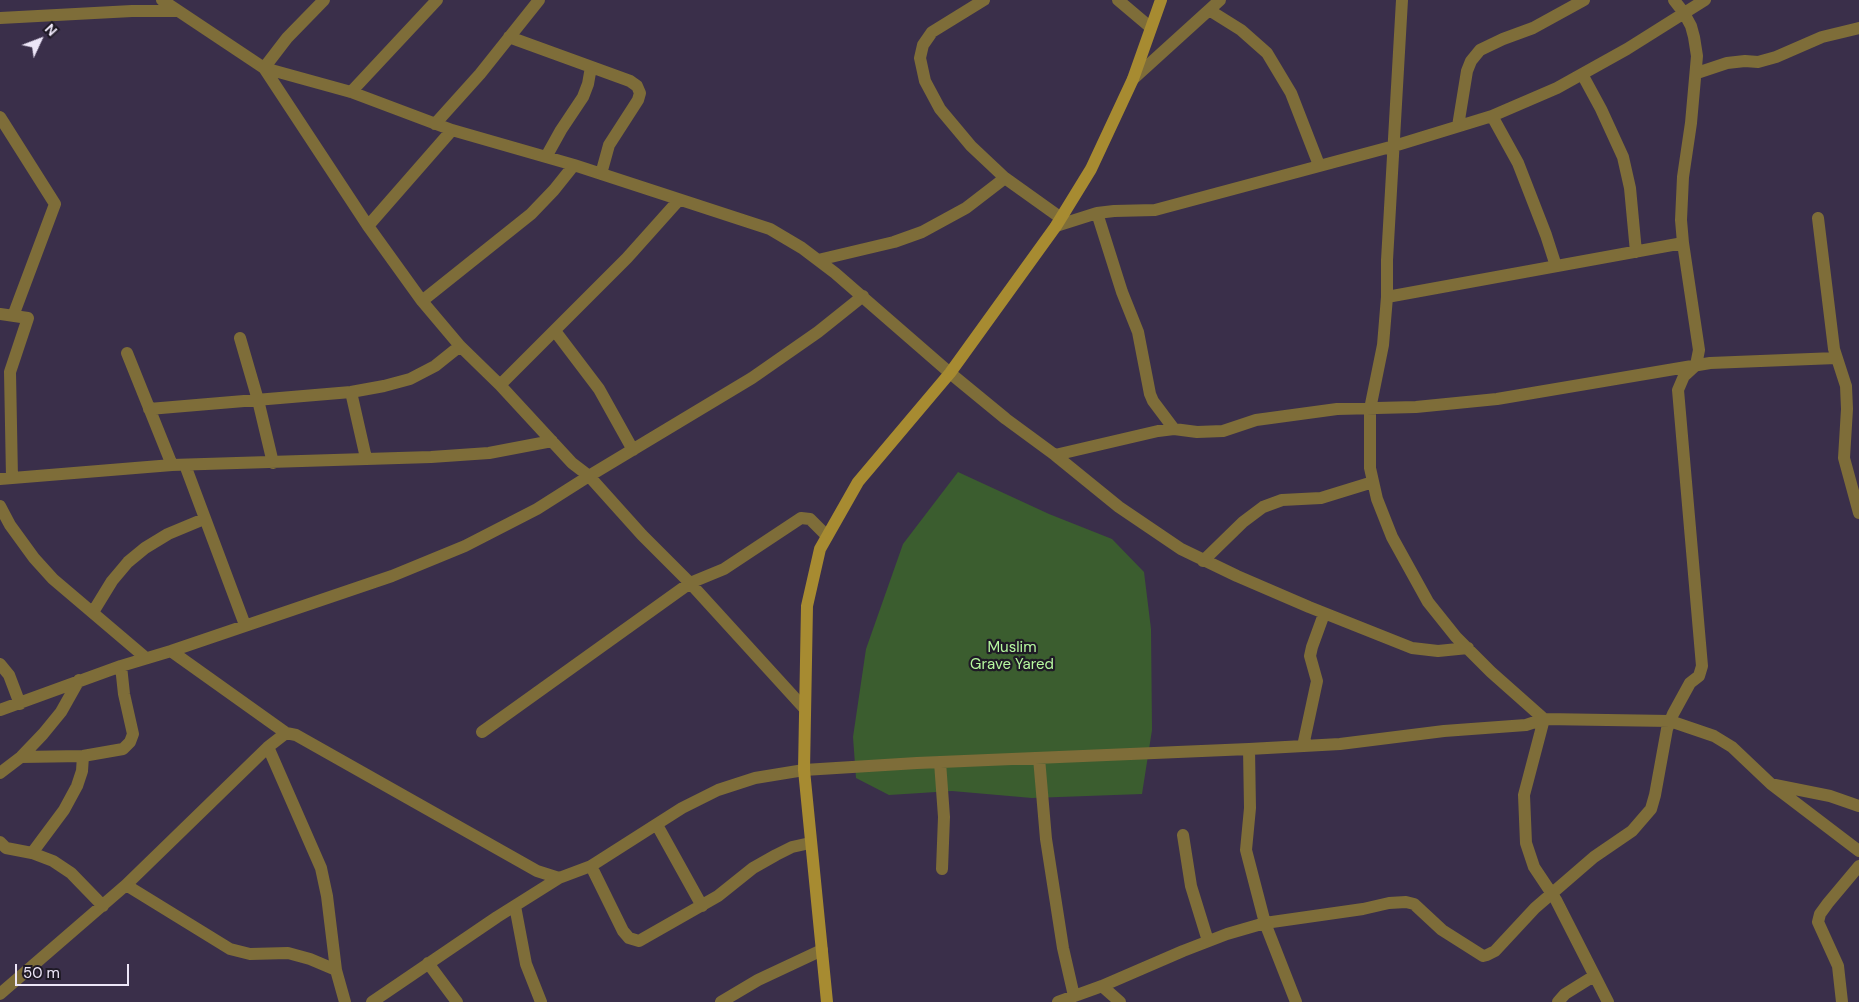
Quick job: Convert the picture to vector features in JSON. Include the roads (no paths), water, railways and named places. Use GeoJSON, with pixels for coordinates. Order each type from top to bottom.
{"type":"FeatureCollection","features":[{"type":"Feature","properties":{"kind":"main road"},"geometry":{"type":"LineString","coordinates":[[827,1002],[804,770],[807,606],[820,549],[858,482],[950,373],[1058,222],[1091,169],[1133,79],[1161,0]]}},
{"type":"Feature","properties":{"kind":"street"},"geometry":{"type":"LineString","coordinates":[[351,92],[437,0]]}},
{"type":"Feature","properties":{"kind":"street"},"geometry":{"type":"LineString","coordinates":[[434,124],[480,74],[539,0]]}},
{"type":"Feature","properties":{"kind":"street"},"geometry":{"type":"LineString","coordinates":[[984,0],[932,32],[923,45],[920,58],[925,81],[940,109],[971,146],[1005,178],[1058,222],[1097,213],[1155,210],[1301,172],[1319,165],[1394,146],[1492,116],[1557,88],[1627,49],[1705,0]]}},
{"type":"Feature","properties":{"kind":"street"},"geometry":{"type":"LineString","coordinates":[[1118,0],[1150,27]]}},
{"type":"Feature","properties":{"kind":"street"},"geometry":{"type":"LineString","coordinates":[[1133,79],[1220,0]]}},
{"type":"Feature","properties":{"kind":"street"},"geometry":{"type":"LineString","coordinates":[[1402,0],[1387,260],[1387,297],[1383,345],[1370,408],[1370,468],[1377,499],[1392,537],[1428,602],[1468,648],[1510,690],[1544,719]]}},
{"type":"Feature","properties":{"kind":"street"},"geometry":{"type":"LineString","coordinates":[[1458,126],[1467,71],[1480,50],[1533,28],[1584,0]]}},
{"type":"Feature","properties":{"kind":"street"},"geometry":{"type":"LineString","coordinates":[[1058,1002],[1102,986],[1208,941],[1265,923],[1406,902],[1414,904],[1442,930],[1483,956],[1495,951],[1516,927],[1594,857],[1632,832],[1651,809],[1667,729],[1690,683],[1699,676],[1702,666],[1678,390],[1684,376],[1696,365],[1699,350],[1682,243],[1683,177],[1697,56],[1694,36],[1684,13],[1674,0]]}},
{"type":"Feature","properties":{"kind":"street"},"geometry":{"type":"LineString","coordinates":[[264,68],[318,2]]}},
{"type":"Feature","properties":{"kind":"street"},"geometry":{"type":"LineString","coordinates":[[0,18],[132,11],[171,4],[264,68],[351,92],[452,130],[574,165],[770,229],[818,260],[1006,419],[1149,529],[1180,549],[1324,614],[1412,648],[1438,652],[1468,648]]}},
{"type":"Feature","properties":{"kind":"street"},"geometry":{"type":"LineString","coordinates":[[1209,10],[1241,30],[1267,53],[1290,93],[1319,165]]}},
{"type":"Feature","properties":{"kind":"street"},"geometry":{"type":"LineString","coordinates":[[1696,73],[1728,63],[1758,62],[1776,57],[1822,37],[1859,28]]}},
{"type":"Feature","properties":{"kind":"street"},"geometry":{"type":"LineString","coordinates":[[509,37],[637,86],[640,93],[638,100],[609,145],[601,174]]}},
{"type":"Feature","properties":{"kind":"street"},"geometry":{"type":"LineString","coordinates":[[546,157],[583,97],[591,67]]}},
{"type":"Feature","properties":{"kind":"street"},"geometry":{"type":"LineString","coordinates":[[264,68],[368,226],[422,301],[460,346],[500,385],[572,463],[589,476],[804,708]]}},
{"type":"Feature","properties":{"kind":"street"},"geometry":{"type":"LineString","coordinates":[[1582,74],[1609,125],[1623,158],[1630,188],[1636,252]]}},
{"type":"Feature","properties":{"kind":"street"},"geometry":{"type":"LineString","coordinates":[[1492,116],[1518,163],[1556,266]]}},
{"type":"Feature","properties":{"kind":"street"},"geometry":{"type":"LineString","coordinates":[[0,117],[54,204],[13,316]]}},
{"type":"Feature","properties":{"kind":"street"},"geometry":{"type":"LineString","coordinates":[[368,226],[452,130]]}},
{"type":"Feature","properties":{"kind":"street"},"geometry":{"type":"LineString","coordinates":[[422,301],[531,214],[574,165]]}},
{"type":"Feature","properties":{"kind":"street"},"geometry":{"type":"LineString","coordinates":[[818,260],[894,242],[922,232],[960,212],[1005,178]]}},
{"type":"Feature","properties":{"kind":"street"},"geometry":{"type":"LineString","coordinates":[[500,385],[627,258],[678,200]]}},
{"type":"Feature","properties":{"kind":"street"},"geometry":{"type":"LineString","coordinates":[[1097,213],[1122,292],[1138,332],[1150,394],[1174,429]]}},
{"type":"Feature","properties":{"kind":"street"},"geometry":{"type":"LineString","coordinates":[[1818,218],[1836,358],[1853,408],[1844,458],[1859,513]]}},
{"type":"Feature","properties":{"kind":"street"},"geometry":{"type":"LineString","coordinates":[[1387,297],[1682,243]]}},
{"type":"Feature","properties":{"kind":"street"},"geometry":{"type":"LineString","coordinates":[[0,710],[79,680],[392,576],[465,546],[537,509],[752,378],[818,332],[862,296]]}},
{"type":"Feature","properties":{"kind":"street"},"geometry":{"type":"LineString","coordinates":[[0,314],[28,318],[10,372],[6,478],[172,465],[273,463],[489,453],[552,440]]}},
{"type":"Feature","properties":{"kind":"street"},"geometry":{"type":"LineString","coordinates":[[555,331],[599,389],[633,450]]}},
{"type":"Feature","properties":{"kind":"street"},"geometry":{"type":"LineString","coordinates":[[240,338],[258,400],[273,463]]}},
{"type":"Feature","properties":{"kind":"street"},"geometry":{"type":"LineString","coordinates":[[149,409],[351,392],[384,386],[410,379],[434,366],[460,346]]}},
{"type":"Feature","properties":{"kind":"street"},"geometry":{"type":"LineString","coordinates":[[127,353],[172,465]]}},
{"type":"Feature","properties":{"kind":"street"},"geometry":{"type":"LineString","coordinates":[[1055,455],[1174,429],[1197,432],[1223,431],[1256,420],[1337,409],[1416,406],[1497,399],[1696,365],[1836,358]]}},
{"type":"Feature","properties":{"kind":"street"},"geometry":{"type":"LineString","coordinates":[[351,392],[366,458]]}},
{"type":"Feature","properties":{"kind":"street"},"geometry":{"type":"LineString","coordinates":[[185,465],[245,625]]}},
{"type":"Feature","properties":{"kind":"street"},"geometry":{"type":"LineString","coordinates":[[1203,561],[1243,522],[1263,508],[1282,500],[1321,498],[1373,482]]}},
{"type":"Feature","properties":{"kind":"street"},"geometry":{"type":"LineString","coordinates":[[0,506],[5,527],[53,579],[146,658]]}},
{"type":"Feature","properties":{"kind":"street"},"geometry":{"type":"LineString","coordinates":[[482,732],[690,583],[724,569],[801,518],[810,519],[827,536]]}},
{"type":"Feature","properties":{"kind":"street"},"geometry":{"type":"LineString","coordinates":[[93,612],[112,581],[128,562],[145,548],[168,534],[204,519]]}},
{"type":"Feature","properties":{"kind":"street"},"geometry":{"type":"LineString","coordinates":[[1303,746],[1318,681],[1310,656],[1324,614]]}},
{"type":"Feature","properties":{"kind":"street"},"geometry":{"type":"LineString","coordinates":[[171,651],[286,733],[296,735],[537,871],[559,878]]}},
{"type":"Feature","properties":{"kind":"street"},"geometry":{"type":"LineString","coordinates":[[0,664],[9,675],[20,704]]}},
{"type":"Feature","properties":{"kind":"street"},"geometry":{"type":"LineString","coordinates":[[21,757],[84,756],[123,749],[130,742],[133,734],[124,694],[121,666]]}},
{"type":"Feature","properties":{"kind":"street"},"geometry":{"type":"LineString","coordinates":[[0,773],[21,757],[43,734],[61,712],[79,680]]}},
{"type":"Feature","properties":{"kind":"street"},"geometry":{"type":"LineString","coordinates":[[1544,719],[1524,795],[1526,843],[1534,867],[1556,900],[1608,1002]]}},
{"type":"Feature","properties":{"kind":"street"},"geometry":{"type":"LineString","coordinates":[[372,1002],[428,963],[559,878],[591,866],[682,808],[718,790],[755,778],[804,770],[1340,744],[1444,731],[1526,724],[1544,719],[1670,721],[1714,736],[1732,747],[1771,784],[1859,850]]}},
{"type":"Feature","properties":{"kind":"street"},"geometry":{"type":"LineString","coordinates":[[0,994],[103,906],[268,747],[286,733]]}},
{"type":"Feature","properties":{"kind":"street"},"geometry":{"type":"LineString","coordinates":[[268,747],[321,868],[327,896],[336,970],[345,1002]]}},
{"type":"Feature","properties":{"kind":"street"},"geometry":{"type":"LineString","coordinates":[[1249,749],[1250,808],[1246,850],[1265,923],[1296,1002]]}},
{"type":"Feature","properties":{"kind":"street"},"geometry":{"type":"LineString","coordinates":[[32,853],[64,810],[77,786],[84,756]]}},
{"type":"Feature","properties":{"kind":"street"},"geometry":{"type":"LineString","coordinates":[[1039,758],[1046,839],[1063,948],[1074,996]]}},
{"type":"Feature","properties":{"kind":"street"},"geometry":{"type":"LineString","coordinates":[[940,762],[944,817],[942,869]]}},
{"type":"Feature","properties":{"kind":"street"},"geometry":{"type":"LineString","coordinates":[[1771,784],[1830,796],[1859,806]]}},
{"type":"Feature","properties":{"kind":"street"},"geometry":{"type":"LineString","coordinates":[[656,825],[702,906]]}},
{"type":"Feature","properties":{"kind":"street"},"geometry":{"type":"LineString","coordinates":[[1183,835],[1191,886],[1208,941]]}},
{"type":"Feature","properties":{"kind":"street"},"geometry":{"type":"LineString","coordinates":[[0,842],[6,848],[32,853],[53,862],[71,873],[103,906]]}},
{"type":"Feature","properties":{"kind":"street"},"geometry":{"type":"LineString","coordinates":[[591,866],[623,931],[629,938],[639,941],[718,896],[753,868],[776,855],[810,843]]}},
{"type":"Feature","properties":{"kind":"street"},"geometry":{"type":"LineString","coordinates":[[1842,1002],[1838,966],[1818,922],[1820,914],[1828,903],[1859,866]]}},
{"type":"Feature","properties":{"kind":"street"},"geometry":{"type":"LineString","coordinates":[[126,885],[230,949],[250,954],[288,953],[310,959],[336,970]]}},
{"type":"Feature","properties":{"kind":"street"},"geometry":{"type":"LineString","coordinates":[[515,906],[526,964],[541,1002]]}},
{"type":"Feature","properties":{"kind":"street"},"geometry":{"type":"LineString","coordinates":[[721,1002],[758,980],[822,950]]}},
{"type":"Feature","properties":{"kind":"street"},"geometry":{"type":"LineString","coordinates":[[428,963],[457,1002]]}},
{"type":"Feature","properties":{"kind":"street"},"geometry":{"type":"LineString","coordinates":[[1558,1002],[1565,994],[1594,976]]}},
{"type":"Feature","properties":{"kind":"street"},"geometry":{"type":"LineString","coordinates":[[1102,986],[1120,1002]]}},
{"type":"Feature","properties":{"kind":"park label","name":"Muslim Grave Yared"},"geometry":{"type":"Point","coordinates":[1012,656]}}]}
